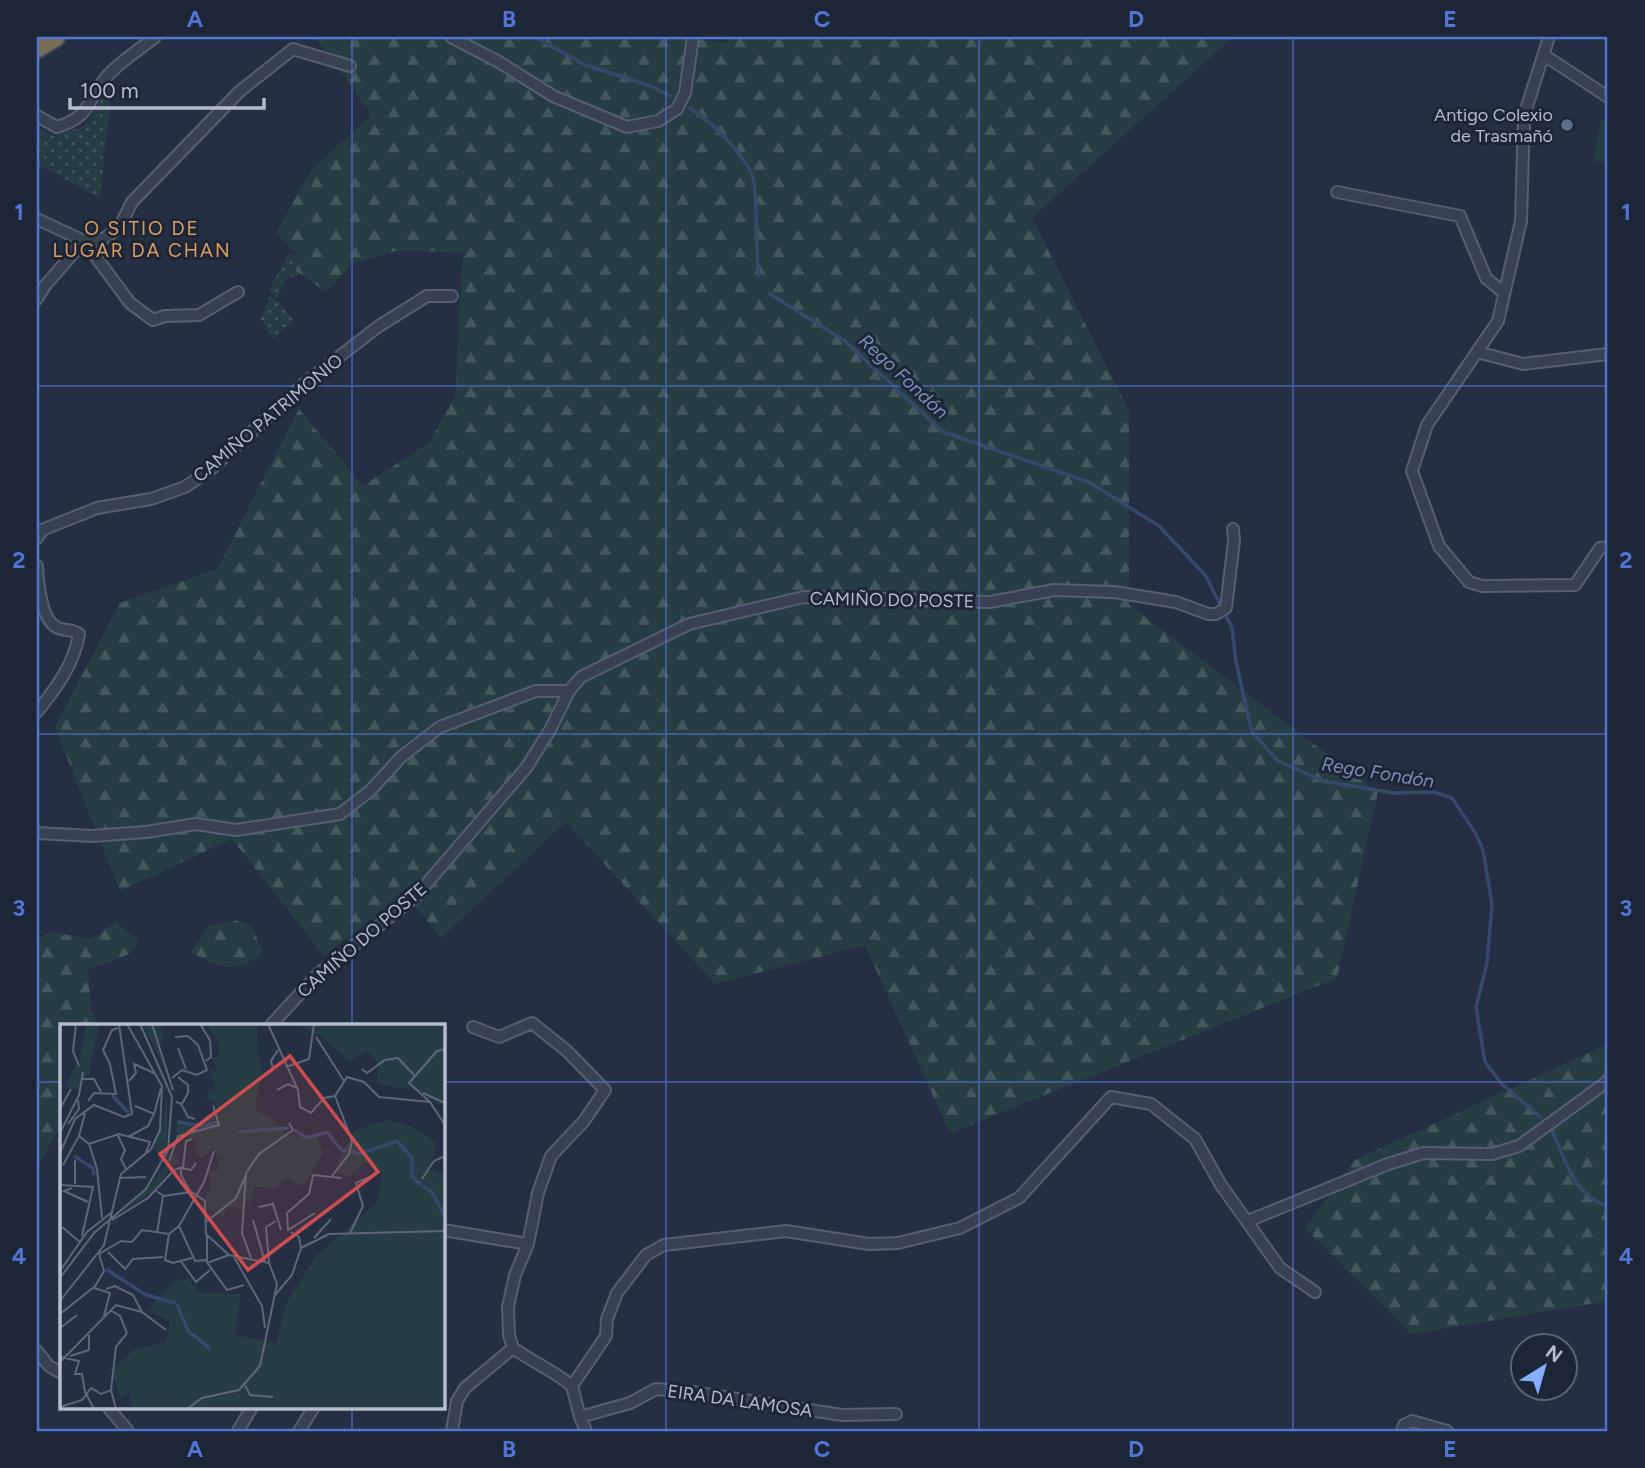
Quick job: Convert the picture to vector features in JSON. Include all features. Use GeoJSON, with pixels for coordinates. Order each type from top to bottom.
{"type":"FeatureCollection","features":[{"type":"Feature","properties":{"kind":"highway"},"geometry":{"type":"LineString","coordinates":[[37,48],[55,37]]}},
{"type":"Feature","properties":{"kind":"street"},"geometry":{"type":"LineString","coordinates":[[37,116],[57,127],[76,121],[103,82],[155,37]]}},
{"type":"Feature","properties":{"kind":"street"},"geometry":{"type":"LineString","coordinates":[[451,37],[553,96],[627,127],[658,121],[677,109],[685,93],[693,37]]}},
{"type":"Feature","properties":{"kind":"street"},"geometry":{"type":"LineString","coordinates":[[1549,37],[1524,116],[1521,220],[1498,321],[1427,425],[1412,471],[1439,546],[1469,583],[1482,586],[1575,585],[1600,548],[1608,547]]}},
{"type":"Feature","properties":{"kind":"street"},"geometry":{"type":"LineString","coordinates":[[37,299],[44,287],[84,241],[103,239],[119,228],[132,202],[240,91],[293,49],[350,66]]}},
{"type":"Feature","properties":{"kind":"street"},"geometry":{"type":"LineString","coordinates":[[1544,55],[1608,97]]}},
{"type":"Feature","properties":{"kind":"street"},"geometry":{"type":"LineString","coordinates":[[1337,192],[1460,216],[1486,278],[1504,293]]}},
{"type":"Feature","properties":{"kind":"street"},"geometry":{"type":"LineString","coordinates":[[37,219],[84,241],[130,303],[153,320],[165,316],[199,316],[238,292]]}},
{"type":"Feature","properties":{"kind":"street","name":"CAMIÑO PATRIMONIO"},"geometry":{"type":"LineString","coordinates":[[37,536],[43,530],[97,509],[151,499],[185,487],[210,470],[305,383],[379,326],[428,296],[452,296]]}},
{"type":"Feature","properties":{"kind":"street"},"geometry":{"type":"LineString","coordinates":[[1476,352],[1523,364],[1608,354]]}},
{"type":"Feature","properties":{"kind":"street"},"geometry":{"type":"LineString","coordinates":[[37,522],[37,536]]}},
{"type":"Feature","properties":{"kind":"street","name":"CAMIÑO DO POSTE"},"geometry":{"type":"LineString","coordinates":[[272,1024],[318,974],[416,897],[526,768],[550,730],[569,691],[581,677],[689,624],[804,597],[990,602],[1054,590],[1114,592],[1176,602],[1208,614],[1216,614],[1226,608],[1233,529]]}},
{"type":"Feature","properties":{"kind":"street"},"geometry":{"type":"LineString","coordinates":[[37,566],[38,588],[48,619],[57,627],[79,634],[76,652],[66,674],[37,712]]}},
{"type":"Feature","properties":{"kind":"street"},"geometry":{"type":"LineString","coordinates":[[37,833],[92,836],[146,832],[196,824],[236,830],[340,814],[371,790],[401,758],[440,727],[536,691],[569,691]]}},
{"type":"Feature","properties":{"kind":"street"},"geometry":{"type":"LineString","coordinates":[[473,1027],[499,1037],[532,1023],[567,1051],[605,1090],[584,1121],[551,1156],[538,1193],[528,1244],[515,1275],[508,1307],[509,1335],[513,1349],[555,1371],[572,1386],[586,1431]]}},
{"type":"Feature","properties":{"kind":"street"},"geometry":{"type":"LineString","coordinates":[[1248,1221],[1388,1164],[1424,1153],[1492,1154],[1520,1146],[1608,1081]]}},
{"type":"Feature","properties":{"kind":"street"},"geometry":{"type":"LineString","coordinates":[[572,1386],[606,1336],[607,1319],[617,1293],[646,1255],[664,1245],[786,1231],[869,1244],[898,1243],[960,1228],[1019,1198],[1111,1097],[1151,1104],[1195,1139],[1221,1185],[1280,1268],[1315,1292]]}},
{"type":"Feature","properties":{"kind":"street"},"geometry":{"type":"LineString","coordinates":[[444,1230],[528,1244]]}},
{"type":"Feature","properties":{"kind":"street"},"geometry":{"type":"LineString","coordinates":[[452,1431],[457,1401],[465,1388],[513,1349]]}},
{"type":"Feature","properties":{"kind":"street"},"geometry":{"type":"LineString","coordinates":[[37,1351],[48,1366],[60,1372]]}},
{"type":"Feature","properties":{"kind":"street","name":"EIRA DA LAMOSA"},"geometry":{"type":"LineString","coordinates":[[580,1417],[630,1403],[656,1389],[693,1392],[842,1415],[895,1415]]}},
{"type":"Feature","properties":{"kind":"street"},"geometry":{"type":"LineString","coordinates":[[109,1408],[128,1431]]}},
{"type":"Feature","properties":{"kind":"street"},"geometry":{"type":"LineString","coordinates":[[238,1431],[251,1408]]}},
{"type":"Feature","properties":{"kind":"street"},"geometry":{"type":"LineString","coordinates":[[299,1431],[313,1408]]}},
{"type":"Feature","properties":{"kind":"street"},"geometry":{"type":"LineString","coordinates":[[1402,1431],[1404,1425],[1412,1421],[1447,1431]]}},
{"type":"Feature","properties":{"kind":"green space"},"geometry":{"type":"Polygon","coordinates":[[[316,37],[682,37],[726,43],[727,37],[1233,37],[1032,218],[1129,411],[1129,605],[1378,792],[1337,978],[950,1133],[865,945],[715,984],[566,822],[441,938],[405,894],[324,956],[232,839],[120,891],[55,727],[120,603],[217,569],[299,409],[363,486],[430,442],[455,395],[463,253],[399,250],[352,264],[326,292],[296,271],[300,258],[276,233],[311,170],[371,115],[316,37]]]}},
{"type":"Feature","properties":{"kind":"green space"},"geometry":{"type":"Polygon","coordinates":[[[112,82],[100,198],[43,167],[37,172],[37,127],[53,136],[85,126],[112,82]]]}},
{"type":"Feature","properties":{"kind":"green space"},"geometry":{"type":"Polygon","coordinates":[[[1601,119],[1608,121],[1608,163],[1594,161],[1601,119]]]}},
{"type":"Feature","properties":{"kind":"green space"},"geometry":{"type":"Polygon","coordinates":[[[289,254],[300,258],[296,271],[299,273],[295,279],[289,275],[280,287],[282,289],[277,298],[269,290],[289,254]]]}},
{"type":"Feature","properties":{"kind":"green space"},"geometry":{"type":"Polygon","coordinates":[[[269,297],[277,300],[294,321],[273,339],[261,319],[269,297]]]}},
{"type":"Feature","properties":{"kind":"green space"},"geometry":{"type":"Polygon","coordinates":[[[235,920],[251,925],[263,952],[244,964],[228,967],[191,952],[209,926],[235,920]]]}},
{"type":"Feature","properties":{"kind":"green space"},"geometry":{"type":"Polygon","coordinates":[[[116,922],[139,941],[129,954],[88,970],[91,1010],[98,1024],[60,1024],[60,1132],[57,1131],[37,1169],[37,1100],[41,1091],[37,1087],[37,939],[49,932],[91,939],[116,922]]]}},
{"type":"Feature","properties":{"kind":"green space"},"geometry":{"type":"Polygon","coordinates":[[[1608,1044],[1608,1301],[1411,1334],[1305,1228],[1355,1160],[1608,1044]]]}},
{"type":"Feature","properties":{"kind":"waterway","name":"Rego Fondón"},"geometry":{"type":"LineString","coordinates":[[535,37],[585,65],[648,85],[670,96]]}},
{"type":"Feature","properties":{"kind":"waterway","name":"Rego Fondón"},"geometry":{"type":"LineString","coordinates":[[690,108],[728,141],[751,172],[755,194],[759,276]]}},
{"type":"Feature","properties":{"kind":"waterway","name":"Rego Fondón"},"geometry":{"type":"LineString","coordinates":[[770,294],[845,341],[943,432],[1089,482],[1159,526],[1205,575],[1222,608]]}},
{"type":"Feature","properties":{"kind":"waterway","name":"Rego Fondón"},"geometry":{"type":"LineString","coordinates":[[1225,614],[1232,628],[1236,662],[1252,732],[1278,761],[1323,781],[1394,793],[1434,792],[1452,798],[1476,834],[1483,850],[1492,904],[1487,963],[1476,1007],[1485,1062],[1502,1084],[1540,1117]]}},
{"type":"Feature","properties":{"kind":"waterway","name":"Rego Fondón"},"geometry":{"type":"LineString","coordinates":[[1553,1133],[1579,1186],[1596,1201],[1608,1207]]}},
{"type":"Feature","properties":{"kind":"place","name":"Antigo Colexio de Trasmañó"},"geometry":{"type":"Point","coordinates":[1567,125]}},
{"type":"Feature","properties":{"kind":"district","name":"O SITIO DE LUGAR DA CHAN"},"geometry":{"type":"Point","coordinates":[142,239]}}]}
